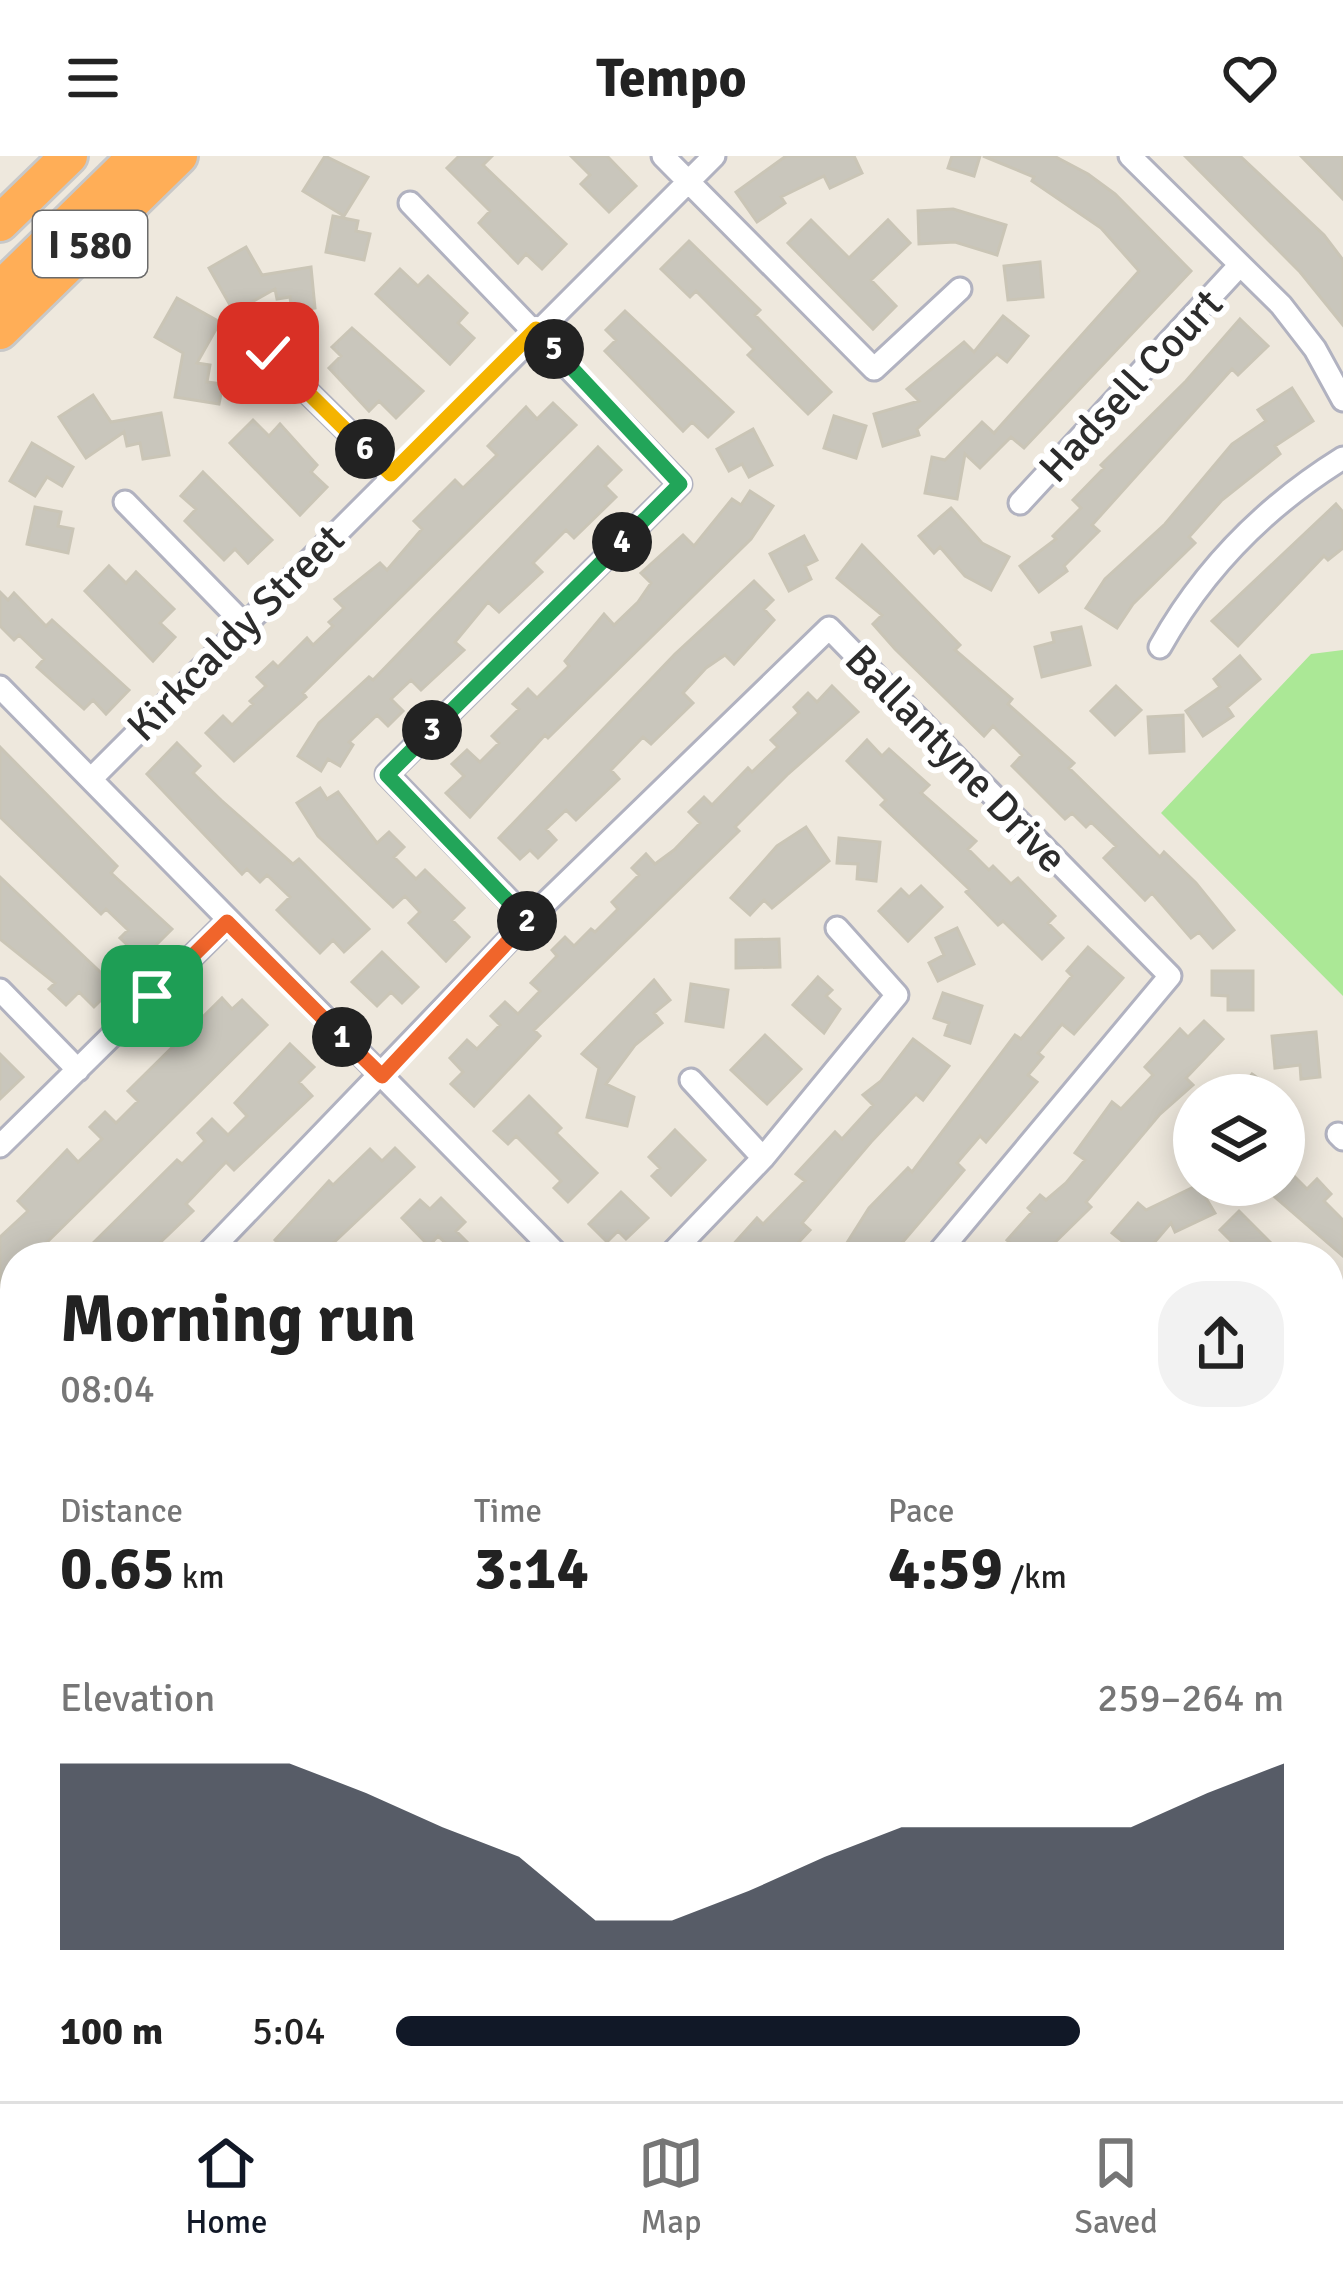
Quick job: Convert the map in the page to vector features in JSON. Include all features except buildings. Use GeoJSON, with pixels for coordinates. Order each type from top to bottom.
{"type":"FeatureCollection","features":[{"type":"Feature","properties":{"kind":"highway","name":"I 580"},"geometry":{"type":"LineString","coordinates":[[0,223],[69,156]]}},
{"type":"Feature","properties":{"kind":"highway","name":"I 580"},"geometry":{"type":"LineString","coordinates":[[0,290],[137,156]]}},
{"type":"Feature","properties":{"kind":"highway","name":"I 580"},"geometry":{"type":"LineString","coordinates":[[0,331],[179,156]]}},
{"type":"Feature","properties":{"kind":"street"},"geometry":{"type":"LineString","coordinates":[[663,156],[874,369],[960,289]]}},
{"type":"Feature","properties":{"kind":"street","name":"Kirkcaldy Street"},"geometry":{"type":"LineString","coordinates":[[91,779],[714,156]]}},
{"type":"Feature","properties":{"kind":"street"},"geometry":{"type":"LineString","coordinates":[[1130,156],[1281,305],[1315,349],[1343,400]]}},
{"type":"Feature","properties":{"kind":"street"},"geometry":{"type":"LineString","coordinates":[[410,203],[680,484],[387,775],[528,920]]}},
{"type":"Feature","properties":{"kind":"street","name":"Hadsell Court"},"geometry":{"type":"LineString","coordinates":[[1020,503],[1239,266]]}},
{"type":"Feature","properties":{"kind":"street"},"geometry":{"type":"LineString","coordinates":[[268,353],[391,474]]}},
{"type":"Feature","properties":{"kind":"street"},"geometry":{"type":"LineString","coordinates":[[1160,647],[1189,594],[1285,494],[1343,458]]}},
{"type":"Feature","properties":{"kind":"street"},"geometry":{"type":"LineString","coordinates":[[125,502],[244,624]]}},
{"type":"Feature","properties":{"kind":"street","name":"Ballantyne Drive"},"geometry":{"type":"LineString","coordinates":[[219,1242],[528,920],[830,628],[1170,976],[948,1242]]}},
{"type":"Feature","properties":{"kind":"street"},"geometry":{"type":"LineString","coordinates":[[0,687],[545,1242]]}},
{"type":"Feature","properties":{"kind":"street"},"geometry":{"type":"LineString","coordinates":[[0,1146],[227,922]]}},
{"type":"Feature","properties":{"kind":"street"},"geometry":{"type":"LineString","coordinates":[[682,1242],[763,1158],[897,995],[837,928]]}},
{"type":"Feature","properties":{"kind":"street"},"geometry":{"type":"LineString","coordinates":[[0,990],[77,1070]]}},
{"type":"Feature","properties":{"kind":"street"},"geometry":{"type":"LineString","coordinates":[[691,1080],[763,1158]]}},
{"type":"Feature","properties":{"kind":"green space"},"geometry":{"type":"Polygon","coordinates":[[[1343,650],[1343,996],[1161,813],[1311,654],[1343,650]]]}},
{"type":"Feature","properties":{"kind":"route"},"geometry":{"type":"LineString","coordinates":[[152,996],[227,922],[382,1076],[528,920],[387,775],[680,484],[536,329],[391,474],[268,353]]}}]}
